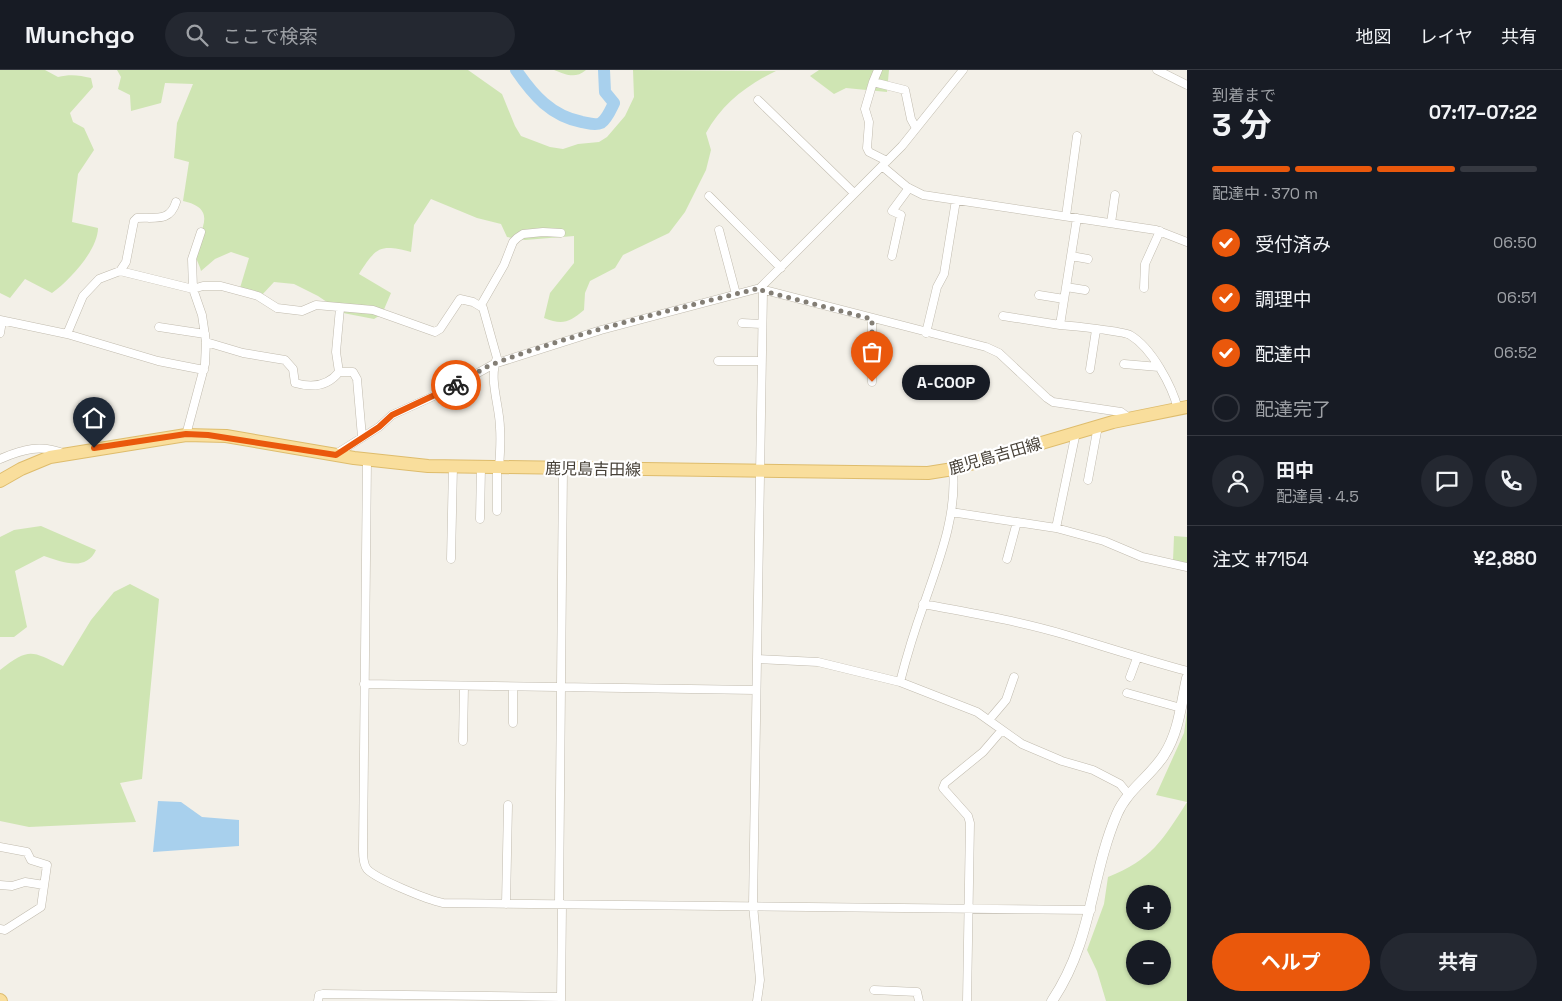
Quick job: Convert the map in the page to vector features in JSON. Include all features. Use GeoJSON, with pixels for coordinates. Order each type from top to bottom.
{"type":"FeatureCollection","features":[{"type":"Feature","properties":{"kind":"main road","name":"鹿児島吉田線"},"geometry":{"type":"LineString","coordinates":[[0,482],[34,463],[65,454],[186,434],[226,436],[367,460],[453,466],[911,474],[953,469],[1098,426],[1183,408]]}},
{"type":"Feature","properties":{"kind":"street"},"geometry":{"type":"LineString","coordinates":[[878,70],[864,109],[869,122],[867,148],[869,152],[909,188],[924,194],[956,200],[1160,231],[1187,242]]}},
{"type":"Feature","properties":{"kind":"street"},"geometry":{"type":"LineString","coordinates":[[1157,70],[1187,85]]}},
{"type":"Feature","properties":{"kind":"street"},"geometry":{"type":"LineString","coordinates":[[757,1001],[760,980],[753,906],[762,290],[780,268],[884,164],[916,128],[960,71]]}},
{"type":"Feature","properties":{"kind":"street"},"geometry":{"type":"LineString","coordinates":[[873,82],[905,90],[910,119],[916,128]]}},
{"type":"Feature","properties":{"kind":"street"},"geometry":{"type":"LineString","coordinates":[[758,100],[854,193]]}},
{"type":"Feature","properties":{"kind":"street"},"geometry":{"type":"LineString","coordinates":[[1066,216],[1077,136]]}},
{"type":"Feature","properties":{"kind":"street"},"geometry":{"type":"LineString","coordinates":[[892,256],[901,215],[892,211],[909,188]]}},
{"type":"Feature","properties":{"kind":"street"},"geometry":{"type":"LineString","coordinates":[[1111,223],[1114,195]]}},
{"type":"Feature","properties":{"kind":"street"},"geometry":{"type":"LineString","coordinates":[[709,196],[780,268]]}},
{"type":"Feature","properties":{"kind":"street"},"geometry":{"type":"LineString","coordinates":[[926,333],[937,287],[944,274],[956,200]]}},
{"type":"Feature","properties":{"kind":"street"},"geometry":{"type":"LineString","coordinates":[[120,271],[126,262],[134,221],[138,218],[168,216],[173,212],[176,202]]}},
{"type":"Feature","properties":{"kind":"street"},"geometry":{"type":"LineString","coordinates":[[1060,324],[1077,218]]}},
{"type":"Feature","properties":{"kind":"street"},"geometry":{"type":"LineString","coordinates":[[719,230],[736,294]]}},
{"type":"Feature","properties":{"kind":"street"},"geometry":{"type":"LineString","coordinates":[[1144,288],[1145,264],[1160,231]]}},
{"type":"Feature","properties":{"kind":"street"},"geometry":{"type":"LineString","coordinates":[[186,434],[204,370],[205,338],[202,315],[193,289],[192,258],[201,232]]}},
{"type":"Feature","properties":{"kind":"street"},"geometry":{"type":"LineString","coordinates":[[497,511],[500,429],[494,364],[497,358],[481,305],[517,238],[523,234],[561,233]]}},
{"type":"Feature","properties":{"kind":"street"},"geometry":{"type":"LineString","coordinates":[[1071,256],[1088,259]]}},
{"type":"Feature","properties":{"kind":"street"},"geometry":{"type":"LineString","coordinates":[[67,334],[83,296],[99,279],[120,271],[193,289],[203,286],[221,286],[258,296],[277,308],[302,311],[316,304],[373,310],[435,332],[440,330],[460,299],[481,305]]}},
{"type":"Feature","properties":{"kind":"street"},"geometry":{"type":"LineString","coordinates":[[1066,287],[1085,290]]}},
{"type":"Feature","properties":{"kind":"street"},"geometry":{"type":"LineString","coordinates":[[336,455],[379,427],[392,415],[448,389],[494,364],[601,330],[736,294],[762,290],[986,347],[999,353],[1046,398],[1053,402],[1121,412],[1129,418]]}},
{"type":"Feature","properties":{"kind":"street"},"geometry":{"type":"LineString","coordinates":[[1039,295],[1064,299]]}},
{"type":"Feature","properties":{"kind":"street"},"geometry":{"type":"LineString","coordinates":[[340,308],[336,352],[340,372]]}},
{"type":"Feature","properties":{"kind":"street"},"geometry":{"type":"LineString","coordinates":[[1003,316],[1130,335],[1153,358],[1183,408]]}},
{"type":"Feature","properties":{"kind":"street"},"geometry":{"type":"LineString","coordinates":[[872,319],[872,382]]}},
{"type":"Feature","properties":{"kind":"street"},"geometry":{"type":"LineString","coordinates":[[0,332],[1,321],[67,334],[158,361],[204,370]]}},
{"type":"Feature","properties":{"kind":"street"},"geometry":{"type":"LineString","coordinates":[[742,323],[761,324]]}},
{"type":"Feature","properties":{"kind":"street"},"geometry":{"type":"LineString","coordinates":[[159,327],[205,338],[243,353],[285,360],[293,370],[295,383],[305,386],[333,380],[340,372],[346,370],[353,372],[357,379],[362,437]]}},
{"type":"Feature","properties":{"kind":"street"},"geometry":{"type":"LineString","coordinates":[[1090,369],[1096,330]]}},
{"type":"Feature","properties":{"kind":"street"},"geometry":{"type":"LineString","coordinates":[[718,361],[761,361]]}},
{"type":"Feature","properties":{"kind":"street"},"geometry":{"type":"LineString","coordinates":[[1124,364],[1159,367]]}},
{"type":"Feature","properties":{"kind":"street"},"geometry":{"type":"LineString","coordinates":[[1088,480],[1098,426]]}},
{"type":"Feature","properties":{"kind":"street"},"geometry":{"type":"LineString","coordinates":[[1056,528],[1076,432]]}},
{"type":"Feature","properties":{"kind":"street"},"geometry":{"type":"LineString","coordinates":[[0,459],[17,452],[36,448],[52,448],[65,454]]}},
{"type":"Feature","properties":{"kind":"street"},"geometry":{"type":"LineString","coordinates":[[367,460],[363,850],[367,869],[432,901],[458,904],[1091,910]]}},
{"type":"Feature","properties":{"kind":"street"},"geometry":{"type":"LineString","coordinates":[[451,559],[453,466]]}},
{"type":"Feature","properties":{"kind":"street"},"geometry":{"type":"LineString","coordinates":[[480,520],[481,467]]}},
{"type":"Feature","properties":{"kind":"street"},"geometry":{"type":"LineString","coordinates":[[318,1001],[319,995],[322,994],[561,999],[561,687],[564,468]]}},
{"type":"Feature","properties":{"kind":"street"},"geometry":{"type":"LineString","coordinates":[[900,682],[924,604],[944,548],[951,512],[954,482],[953,469]]}},
{"type":"Feature","properties":{"kind":"street"},"geometry":{"type":"LineString","coordinates":[[951,512],[1056,528],[1104,541],[1142,557],[1187,567]]}},
{"type":"Feature","properties":{"kind":"street"},"geometry":{"type":"LineString","coordinates":[[1007,559],[1017,522]]}},
{"type":"Feature","properties":{"kind":"street"},"geometry":{"type":"LineString","coordinates":[[924,604],[1065,634],[1137,658],[1187,671]]}},
{"type":"Feature","properties":{"kind":"street"},"geometry":{"type":"LineString","coordinates":[[1130,677],[1137,658]]}},
{"type":"Feature","properties":{"kind":"street"},"geometry":{"type":"LineString","coordinates":[[757,659],[818,662],[900,682],[977,712],[1032,749],[1093,770],[1120,784],[1129,795]]}},
{"type":"Feature","properties":{"kind":"street"},"geometry":{"type":"LineString","coordinates":[[989,720],[1006,700],[1014,677]]}},
{"type":"Feature","properties":{"kind":"street"},"geometry":{"type":"LineString","coordinates":[[1052,1001],[1080,945],[1091,910],[1111,829],[1118,812],[1129,795],[1164,756],[1172,740],[1187,678]]}},
{"type":"Feature","properties":{"kind":"street"},"geometry":{"type":"LineString","coordinates":[[364,684],[756,690]]}},
{"type":"Feature","properties":{"kind":"street"},"geometry":{"type":"LineString","coordinates":[[463,741],[464,686]]}},
{"type":"Feature","properties":{"kind":"street"},"geometry":{"type":"LineString","coordinates":[[513,687],[513,723]]}},
{"type":"Feature","properties":{"kind":"street"},"geometry":{"type":"LineString","coordinates":[[1127,693],[1180,708]]}},
{"type":"Feature","properties":{"kind":"street"},"geometry":{"type":"LineString","coordinates":[[967,1001],[970,823],[968,816],[943,788],[945,783],[996,739],[1002,730]]}},
{"type":"Feature","properties":{"kind":"street"},"geometry":{"type":"LineString","coordinates":[[506,904],[508,805]]}},
{"type":"Feature","properties":{"kind":"street"},"geometry":{"type":"LineString","coordinates":[[0,847],[27,852],[31,860],[47,865],[41,907],[5,930],[0,929]]}},
{"type":"Feature","properties":{"kind":"street"},"geometry":{"type":"LineString","coordinates":[[0,885],[12,886],[25,882],[44,886]]}},
{"type":"Feature","properties":{"kind":"street"},"geometry":{"type":"LineString","coordinates":[[874,990],[917,992],[919,1001]]}},
{"type":"Feature","properties":{"kind":"green space"},"geometry":{"type":"Polygon","coordinates":[[[0,70],[45,70],[58,77],[74,75],[91,78],[93,87],[70,113],[73,122],[84,128],[94,150],[78,174],[72,222],[98,228],[97,237],[88,255],[74,273],[52,293],[25,279],[10,298],[0,293],[0,70]]]}},
{"type":"Feature","properties":{"kind":"green space"},"geometry":{"type":"Polygon","coordinates":[[[117,70],[468,70],[502,94],[521,136],[550,147],[563,149],[578,144],[599,142],[607,137],[625,116],[634,97],[633,70],[776,71],[755,82],[736,96],[712,123],[706,133],[711,150],[706,170],[685,212],[669,233],[623,255],[615,268],[590,281],[585,293],[584,310],[565,322],[556,322],[544,318],[550,293],[574,263],[574,236],[525,240],[507,237],[501,224],[477,218],[431,199],[414,225],[411,252],[392,248],[380,250],[370,258],[359,274],[391,293],[382,314],[374,319],[343,313],[318,296],[294,284],[274,282],[261,296],[240,288],[249,258],[231,252],[215,259],[201,271],[196,255],[204,217],[202,210],[195,205],[183,201],[189,162],[174,158],[177,123],[193,84],[165,83],[161,103],[131,111],[130,95],[118,89],[121,77],[117,70]]]}},
{"type":"Feature","properties":{"kind":"green space"},"geometry":{"type":"Polygon","coordinates":[[[554,70],[586,70],[582,73],[567,75],[554,70]]]}},
{"type":"Feature","properties":{"kind":"green space"},"geometry":{"type":"Polygon","coordinates":[[[819,70],[889,70],[887,92],[846,88],[834,94],[810,76],[819,70]]]}},
{"type":"Feature","properties":{"kind":"green space"},"geometry":{"type":"Polygon","coordinates":[[[41,526],[96,550],[92,557],[80,563],[66,563],[44,556],[15,571],[27,627],[14,637],[0,637],[0,537],[14,530],[41,526]]]}},
{"type":"Feature","properties":{"kind":"green space"},"geometry":{"type":"Polygon","coordinates":[[[1174,536],[1187,537],[1187,565],[1173,561],[1174,536]]]}},
{"type":"Feature","properties":{"kind":"green space"},"geometry":{"type":"Polygon","coordinates":[[[130,584],[159,599],[142,779],[120,783],[136,822],[29,827],[0,821],[0,670],[18,658],[31,654],[44,657],[63,666],[91,620],[114,592],[130,584]]]}},
{"type":"Feature","properties":{"kind":"green space"},"geometry":{"type":"Polygon","coordinates":[[[1187,712],[1187,802],[1156,795],[1184,733],[1187,712]]]}},
{"type":"Feature","properties":{"kind":"green space"},"geometry":{"type":"Polygon","coordinates":[[[1187,802],[1187,1001],[1106,1001],[1097,971],[1087,950],[1104,904],[1108,877],[1146,856],[1163,838],[1187,802]]]}},
{"type":"Feature","properties":{"kind":"water"},"geometry":{"type":"Polygon","coordinates":[[[158,801],[181,802],[202,817],[239,820],[239,846],[153,852],[158,801]]]}},
{"type":"Feature","properties":{"kind":"waterway"},"geometry":{"type":"LineString","coordinates":[[516,70],[536,96],[552,110],[571,119],[594,124],[599,124],[603,121],[614,103],[605,92],[604,70]]}},
{"type":"Feature","properties":{"kind":"way so far"},"geometry":{"type":"LineString","coordinates":[[456,385],[494,364],[530,352],[601,330],[760,288],[763,291],[872,319],[872,382]]}},
{"type":"Feature","properties":{"kind":"place","name":"A-COOP"},"geometry":{"type":"Point","coordinates":[872,382]}},
{"type":"Feature","properties":{"kind":"route"},"geometry":{"type":"LineString","coordinates":[[94,448],[186,434],[226,436],[336,455],[404,408],[456,385]]}}]}
